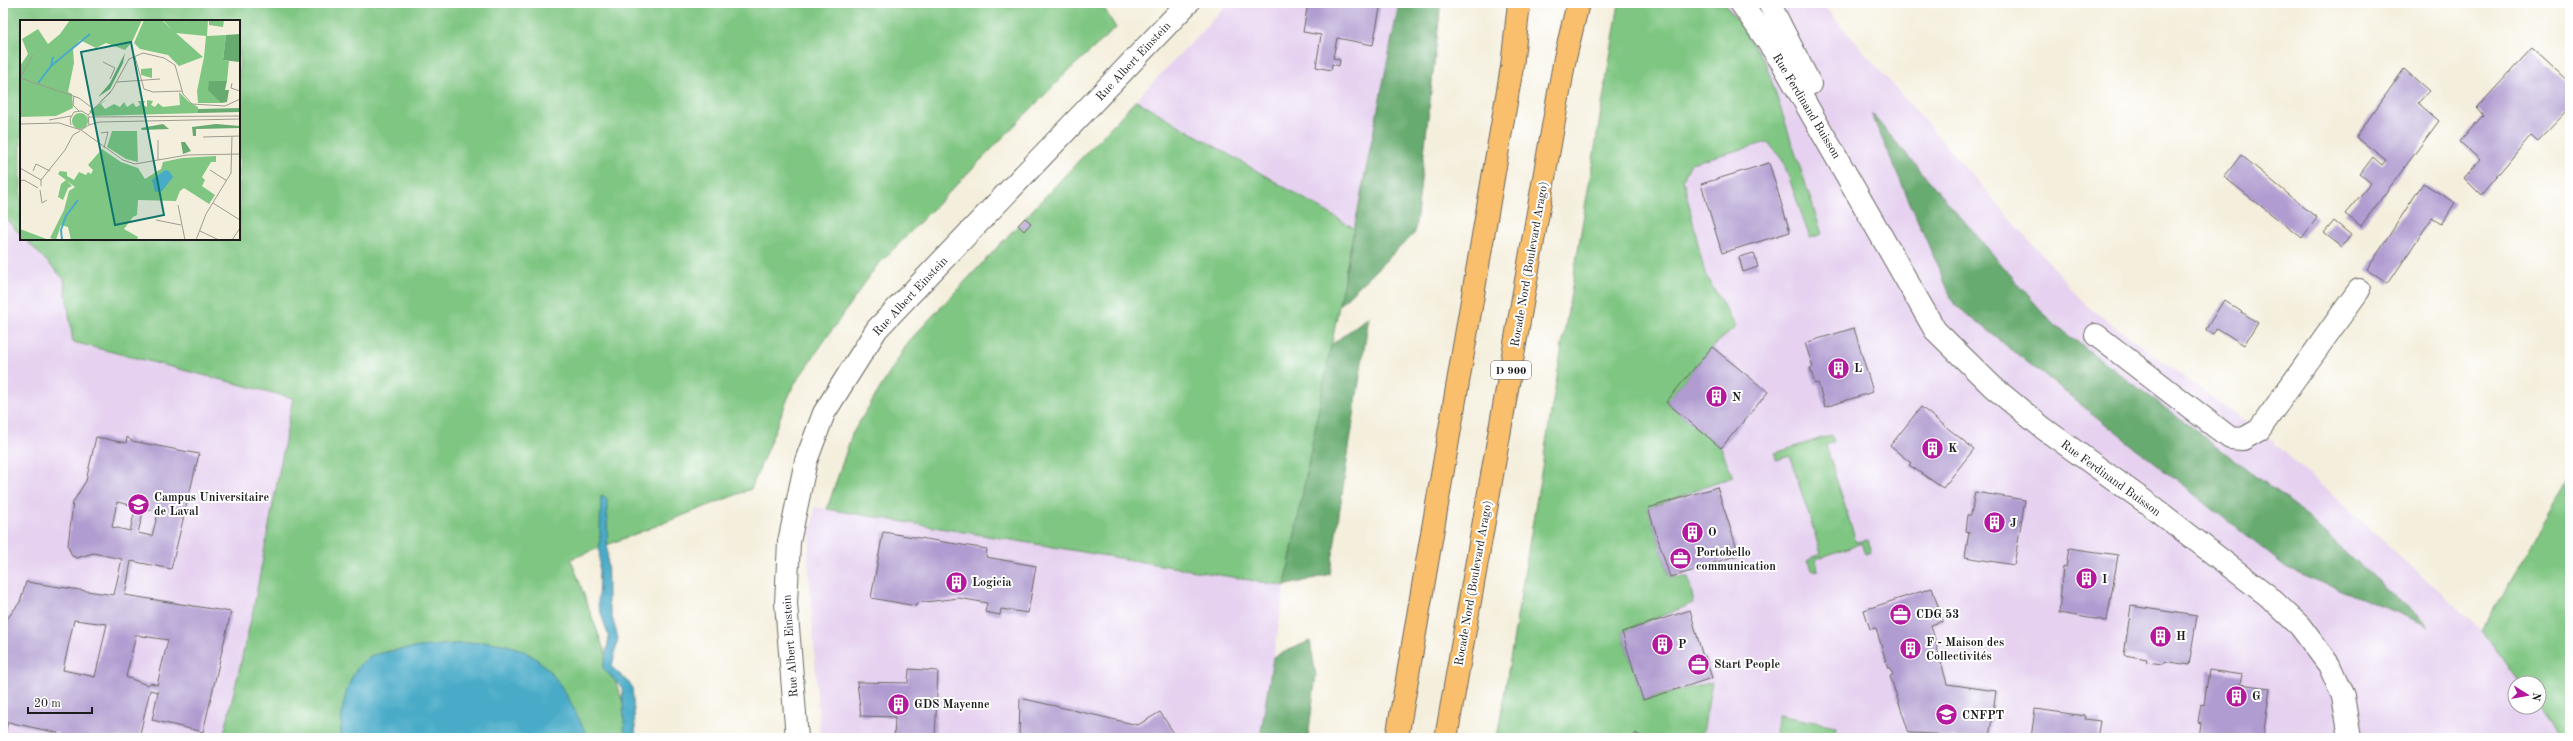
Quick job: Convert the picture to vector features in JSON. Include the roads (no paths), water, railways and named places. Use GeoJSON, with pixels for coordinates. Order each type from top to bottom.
{"type":"FeatureCollection","features":[{"type":"Feature","properties":{"kind":"main road"},"geometry":{"type":"LineString","coordinates":[[1397,738],[1512,67],[1519,3]]}},
{"type":"Feature","properties":{"kind":"main road","name":"Rocade Nord (Boulevard Arago)"},"geometry":{"type":"LineString","coordinates":[[1446,738],[1565,58],[1578,3]]}},
{"type":"Feature","properties":{"kind":"street","name":"Rue Albert Einstein"},"geometry":{"type":"LineString","coordinates":[[797,738],[786,603],[789,542],[806,461],[824,413],[877,329],[1188,3]]}},
{"type":"Feature","properties":{"kind":"street","name":"Rue Ferdinand Buisson"},"geometry":{"type":"LineString","coordinates":[[1741,3],[1783,64],[1869,212],[1935,330],[1992,387],[2043,428],[2154,508],[2267,595],[2300,626],[2329,664],[2340,690],[2350,738]]}},
{"type":"Feature","properties":{"kind":"street","name":"Rue Ferdinand Buisson"},"geometry":{"type":"LineString","coordinates":[[1769,3],[1869,212]]}},
{"type":"Feature","properties":{"kind":"street"},"geometry":{"type":"LineString","coordinates":[[2096,335],[2230,438],[2244,439],[2259,430],[2359,290]]}},
{"type":"Feature","properties":{"kind":"water"},"geometry":{"type":"Polygon","coordinates":[[[601,496],[607,499],[608,603],[618,638],[612,667],[632,686],[636,738],[625,738],[622,688],[603,668],[609,638],[598,604],[601,496]]]}},
{"type":"Feature","properties":{"kind":"water"},"geometry":{"type":"Polygon","coordinates":[[[486,642],[507,645],[524,652],[539,661],[562,687],[588,738],[341,738],[343,706],[350,682],[361,664],[369,657],[391,651],[486,642]]]}},
{"type":"Feature","properties":{"kind":"place","name":"L"},"geometry":{"type":"Point","coordinates":[1839,368]}},
{"type":"Feature","properties":{"kind":"place","name":"N"},"geometry":{"type":"Point","coordinates":[1717,397]}},
{"type":"Feature","properties":{"kind":"place","name":"K"},"geometry":{"type":"Point","coordinates":[1932,448]}},
{"type":"Feature","properties":{"kind":"place","name":"Campus Universitaire de Laval"},"geometry":{"type":"Point","coordinates":[138,504]}},
{"type":"Feature","properties":{"kind":"place","name":"J"},"geometry":{"type":"Point","coordinates":[1994,523]}},
{"type":"Feature","properties":{"kind":"place","name":"O"},"geometry":{"type":"Point","coordinates":[1693,532]}},
{"type":"Feature","properties":{"kind":"place","name":"Portobello communication"},"geometry":{"type":"Point","coordinates":[1681,559]}},
{"type":"Feature","properties":{"kind":"place","name":"I"},"geometry":{"type":"Point","coordinates":[2087,579]}},
{"type":"Feature","properties":{"kind":"place","name":"Logicia"},"geometry":{"type":"Point","coordinates":[957,582]}},
{"type":"Feature","properties":{"kind":"place","name":"CDG 53"},"geometry":{"type":"Point","coordinates":[1900,614]}},
{"type":"Feature","properties":{"kind":"place","name":"H"},"geometry":{"type":"Point","coordinates":[2160,636]}},
{"type":"Feature","properties":{"kind":"place","name":"P"},"geometry":{"type":"Point","coordinates":[1662,644]}},
{"type":"Feature","properties":{"kind":"place","name":"F - Maison des Collectivités"},"geometry":{"type":"Point","coordinates":[1910,649]}},
{"type":"Feature","properties":{"kind":"place","name":"Start People"},"geometry":{"type":"Point","coordinates":[1699,664]}},
{"type":"Feature","properties":{"kind":"place","name":"G"},"geometry":{"type":"Point","coordinates":[2237,696]}},
{"type":"Feature","properties":{"kind":"place","name":"GDS Mayenne"},"geometry":{"type":"Point","coordinates":[898,704]}},
{"type":"Feature","properties":{"kind":"place","name":"CNFPT"},"geometry":{"type":"Point","coordinates":[1947,715]}}]}
